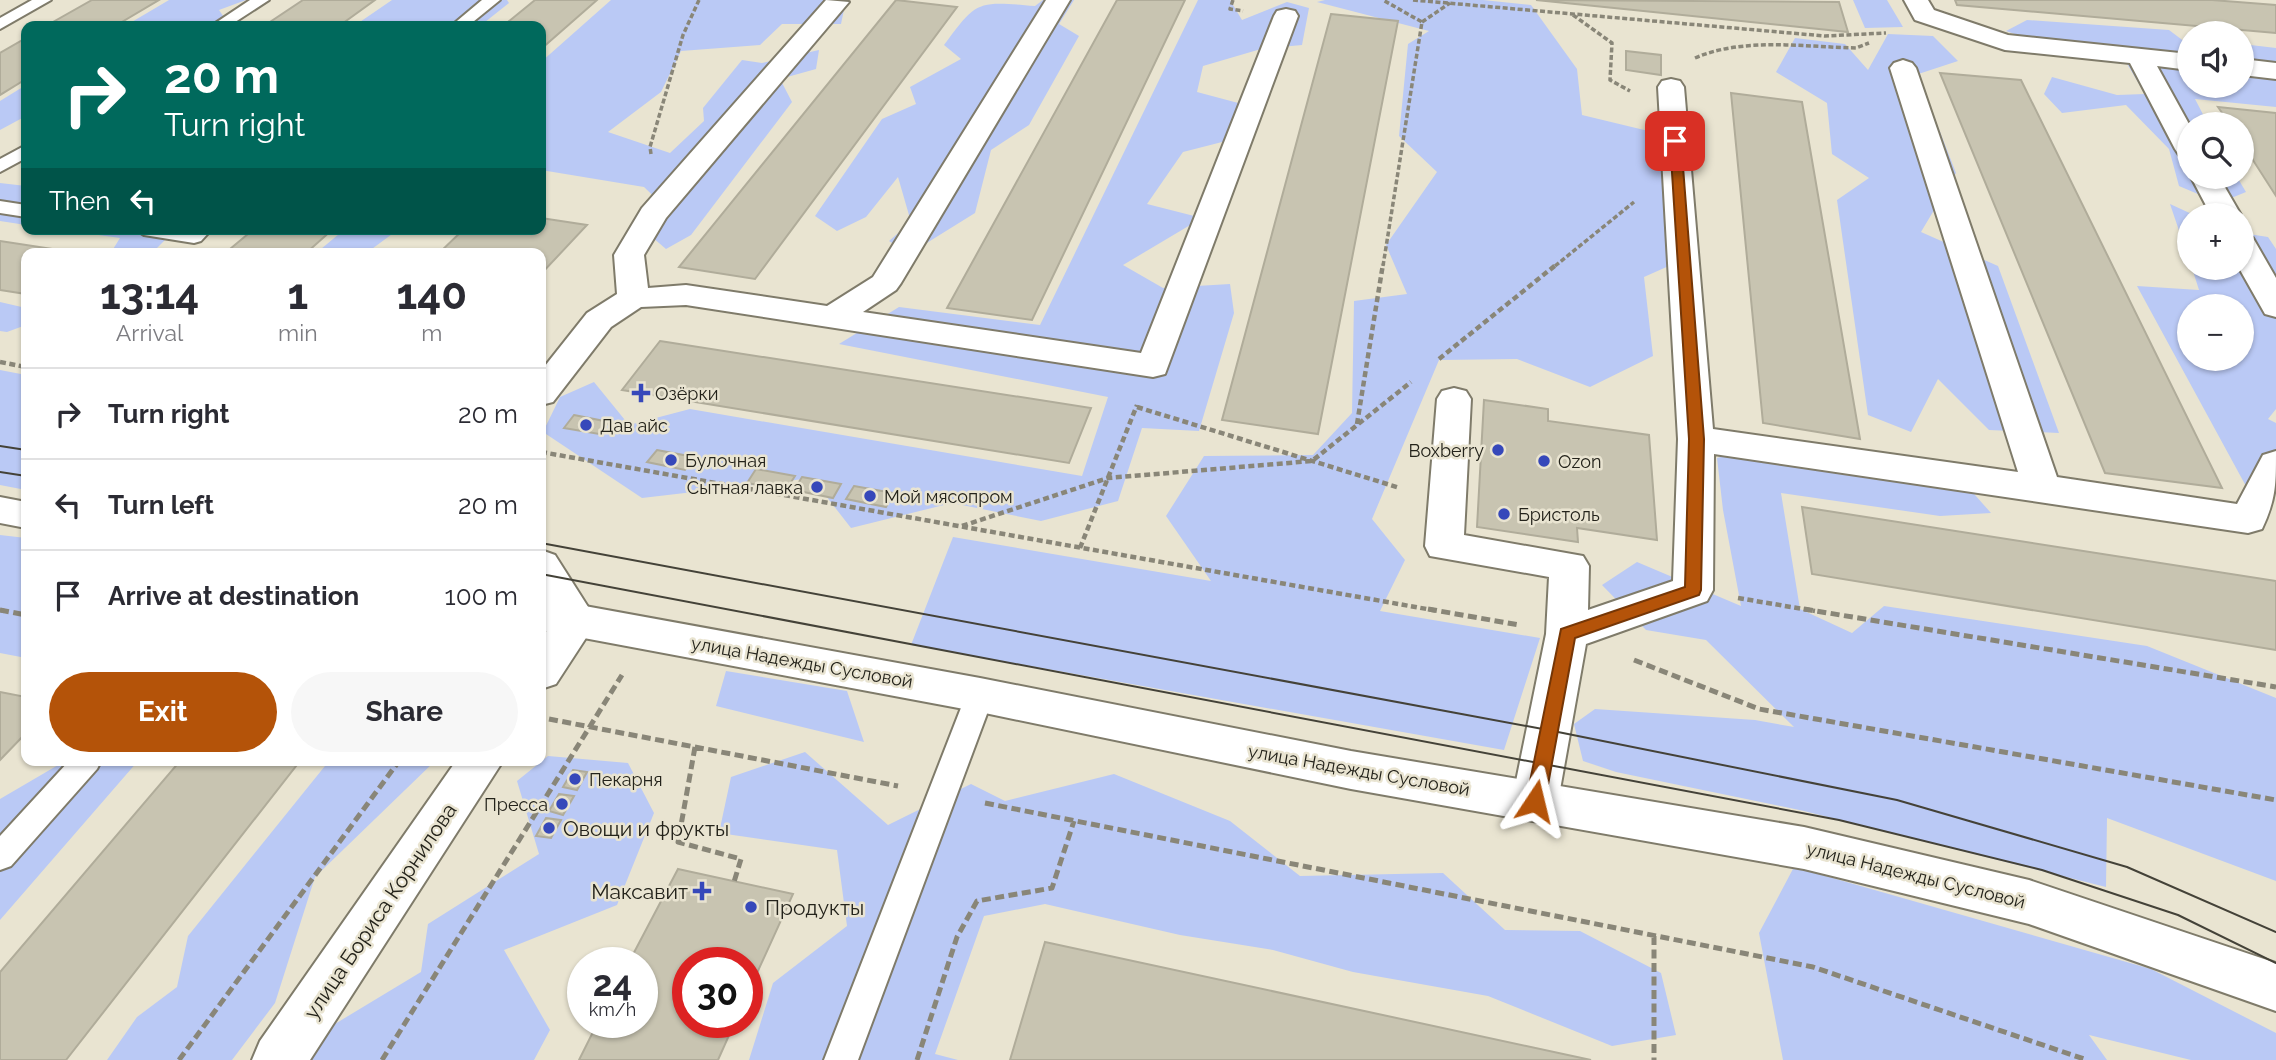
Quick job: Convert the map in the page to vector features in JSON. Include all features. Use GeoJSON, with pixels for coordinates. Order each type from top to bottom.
{"type":"FeatureCollection","features":[{"type":"Feature","properties":{"kind":"street"},"geometry":{"type":"LineString","coordinates":[[833,317],[885,283],[1058,0]]}},
{"type":"Feature","properties":{"kind":"street"},"geometry":{"type":"LineString","coordinates":[[1916,0],[1924,15],[2005,42],[2177,61]]}},
{"type":"Feature","properties":{"kind":"street"},"geometry":{"type":"LineString","coordinates":[[633,298],[629,255],[653,214],[836,2]]}},
{"type":"Feature","properties":{"kind":"street"},"geometry":{"type":"LineString","coordinates":[[546,388],[599,320],[633,298],[685,295],[1153,366],[1286,16]]}},
{"type":"Feature","properties":{"kind":"street"},"geometry":{"type":"LineString","coordinates":[[2139,56],[2177,127]]}},
{"type":"Feature","properties":{"kind":"street"},"geometry":{"type":"LineString","coordinates":[[1903,68],[2042,488]]}},
{"type":"Feature","properties":{"kind":"street"},"geometry":{"type":"LineString","coordinates":[[2254,68],[2276,71]]}},
{"type":"Feature","properties":{"kind":"street"},"geometry":{"type":"LineString","coordinates":[[1567,634],[1693,590],[1696,439],[1672,101]]}},
{"type":"Feature","properties":{"kind":"street"},"geometry":{"type":"LineString","coordinates":[[2254,267],[2276,307]]}},
{"type":"Feature","properties":{"kind":"street"},"geometry":{"type":"LineString","coordinates":[[1454,399],[1444,546],[1569,566],[1567,634],[1535,801]]}},
{"type":"Feature","properties":{"kind":"street"},"geometry":{"type":"LineString","coordinates":[[1696,439],[2248,519],[2276,464]]}},
{"type":"Feature","properties":{"kind":"street"},"geometry":{"type":"LineString","coordinates":[[0,510],[21,514]]}},
{"type":"Feature","properties":{"kind":"street"},"geometry":{"type":"LineString","coordinates":[[546,580],[558,617],[546,657]]}},
{"type":"Feature","properties":{"kind":"street","name":"улица Надежды Сусловой"},"geometry":{"type":"LineString","coordinates":[[558,617],[980,695],[1351,770],[1804,848],[2029,902],[2210,966]]}},
{"type":"Feature","properties":{"kind":"street","name":"улица Бориса Корнилова"},"geometry":{"type":"LineString","coordinates":[[279,1060],[478,766]]}},
{"type":"Feature","properties":{"kind":"street"},"geometry":{"type":"LineString","coordinates":[[2210,966],[2276,987]]}},
{"type":"Feature","properties":{"kind":"street"},"geometry":{"type":"LineString","coordinates":[[2210,966],[2276,1001]]}},
{"type":"Feature","properties":{"kind":"lane"},"geometry":{"type":"LineString","coordinates":[[0,24],[43,0]]}},
{"type":"Feature","properties":{"kind":"lane"},"geometry":{"type":"LineString","coordinates":[[227,21],[261,0]]}},
{"type":"Feature","properties":{"kind":"lane"},"geometry":{"type":"LineString","coordinates":[[465,21],[492,0]]}},
{"type":"Feature","properties":{"kind":"lane"},"geometry":{"type":"LineString","coordinates":[[0,167],[21,153]]}},
{"type":"Feature","properties":{"kind":"lane"},"geometry":{"type":"LineString","coordinates":[[0,207],[21,210]]}},
{"type":"Feature","properties":{"kind":"lane"},"geometry":{"type":"LineString","coordinates":[[180,248],[196,235]]}},
{"type":"Feature","properties":{"kind":"lane"},"geometry":{"type":"LineString","coordinates":[[841,1060],[980,695]]}},
{"type":"Feature","properties":{"kind":"lane"},"geometry":{"type":"LineString","coordinates":[[0,857],[82,766]]}},
{"type":"Feature","properties":{"kind":"path"},"geometry":{"type":"LineString","coordinates":[[653,214],[650,147],[683,35],[699,0]]}},
{"type":"Feature","properties":{"kind":"path"},"geometry":{"type":"LineString","coordinates":[[1230,9],[1233,0]]}},
{"type":"Feature","properties":{"kind":"path"},"geometry":{"type":"LineString","coordinates":[[1382,0],[1422,22]]}},
{"type":"Feature","properties":{"kind":"path"},"geometry":{"type":"LineString","coordinates":[[1413,0],[1825,36],[1902,32]]}},
{"type":"Feature","properties":{"kind":"path"},"geometry":{"type":"LineString","coordinates":[[1357,425],[1422,22],[1450,4]]}},
{"type":"Feature","properties":{"kind":"path"},"geometry":{"type":"LineString","coordinates":[[1573,15],[1612,43],[1611,80],[1672,101],[1676,73],[1702,53],[1726,48],[1856,48],[1940,20]]}},
{"type":"Feature","properties":{"kind":"path"},"geometry":{"type":"LineString","coordinates":[[1432,365],[1677,168]]}},
{"type":"Feature","properties":{"kind":"path"},"geometry":{"type":"LineString","coordinates":[[0,362],[21,366]]}},
{"type":"Feature","properties":{"kind":"path"},"geometry":{"type":"LineString","coordinates":[[1080,548],[1153,366]]}},
{"type":"Feature","properties":{"kind":"path"},"geometry":{"type":"LineString","coordinates":[[962,527],[1108,478],[1312,461],[1421,373]]}},
{"type":"Feature","properties":{"kind":"path"},"geometry":{"type":"LineString","coordinates":[[1136,407],[1447,503]]}},
{"type":"Feature","properties":{"kind":"path"},"geometry":{"type":"LineString","coordinates":[[546,453],[1567,634],[1759,709],[2276,800]]}},
{"type":"Feature","properties":{"kind":"path"},"geometry":{"type":"LineString","coordinates":[[1693,590],[2276,687]]}},
{"type":"Feature","properties":{"kind":"path"},"geometry":{"type":"LineString","coordinates":[[0,610],[21,614]]}},
{"type":"Feature","properties":{"kind":"path"},"geometry":{"type":"LineString","coordinates":[[382,1060],[647,634]]}},
{"type":"Feature","properties":{"kind":"path"},"geometry":{"type":"LineString","coordinates":[[546,719],[1813,967],[2087,1060]]}},
{"type":"Feature","properties":{"kind":"path"},"geometry":{"type":"LineString","coordinates":[[695,747],[678,842],[741,859],[734,881]]}},
{"type":"Feature","properties":{"kind":"path"},"geometry":{"type":"LineString","coordinates":[[179,1060],[394,766]]}},
{"type":"Feature","properties":{"kind":"path"},"geometry":{"type":"LineString","coordinates":[[917,1060],[957,937],[977,901],[1052,888],[1074,821]]}},
{"type":"Feature","properties":{"kind":"path"},"geometry":{"type":"LineString","coordinates":[[1654,936],[1654,1060]]}},
{"type":"Feature","properties":{"kind":"shaded area"},"geometry":{"type":"Polygon","coordinates":[[[169,0],[246,0],[219,10],[227,21],[133,21],[169,0]]]}},
{"type":"Feature","properties":{"kind":"shaded area"},"geometry":{"type":"Polygon","coordinates":[[[392,0],[507,0],[509,3],[486,21],[361,21],[392,0]]]}},
{"type":"Feature","properties":{"kind":"shaded area"},"geometry":{"type":"Polygon","coordinates":[[[611,0],[846,0],[841,24],[782,24],[760,45],[681,51],[661,92],[608,132],[670,153],[704,121],[703,108],[742,60],[762,63],[819,50],[816,69],[780,79],[792,102],[691,235],[666,249],[652,237],[670,212],[644,187],[546,171],[546,58],[611,0]]]}},
{"type":"Feature","properties":{"kind":"shaded area"},"geometry":{"type":"Polygon","coordinates":[[[1043,0],[1074,0],[1059,24],[1079,36],[1029,125],[991,150],[975,213],[909,254],[889,241],[911,222],[898,177],[866,217],[837,231],[815,216],[882,119],[916,104],[910,87],[961,59],[944,45],[964,19],[989,4],[1035,6],[1043,0]]]}},
{"type":"Feature","properties":{"kind":"shaded area"},"geometry":{"type":"Polygon","coordinates":[[[1198,0],[1230,0],[1242,20],[1287,2],[1309,8],[1302,45],[1261,49],[1203,66],[1197,92],[1242,104],[1226,141],[1183,152],[1147,204],[1202,218],[1123,265],[1163,288],[1230,284],[1234,313],[1199,431],[1142,428],[1118,501],[1041,521],[952,503],[851,528],[812,478],[642,498],[546,434],[546,426],[560,397],[594,382],[629,425],[690,409],[1082,476],[1108,397],[839,344],[899,307],[1040,325],[1198,0]]]}},
{"type":"Feature","properties":{"kind":"shaded area"},"geometry":{"type":"Polygon","coordinates":[[[1483,0],[1531,5],[1577,69],[1582,115],[1694,142],[1689,257],[1644,277],[1653,356],[1590,387],[1517,359],[1439,360],[1372,519],[1405,560],[1380,611],[1540,638],[1504,750],[911,645],[953,537],[1211,581],[1166,516],[1204,456],[1313,455],[1352,413],[1354,301],[1407,294],[1386,245],[1437,172],[1399,136],[1408,44],[1429,31],[1317,2],[1483,0]]]}},
{"type":"Feature","properties":{"kind":"shaded area"},"geometry":{"type":"Polygon","coordinates":[[[1853,0],[1887,0],[1903,27],[1865,28],[1853,0]]]}},
{"type":"Feature","properties":{"kind":"shaded area"},"geometry":{"type":"Polygon","coordinates":[[[2027,20],[2169,30],[2177,36],[2177,98],[2254,98],[2254,45],[2276,48],[2276,107],[2195,99],[2202,112],[2177,112],[2177,179],[2169,149],[2126,105],[2062,113],[2044,94],[2052,77],[2117,95],[2145,94],[2117,47],[2044,44],[2006,31],[2027,20]]]}},
{"type":"Feature","properties":{"kind":"shaded area"},"geometry":{"type":"Polygon","coordinates":[[[1888,34],[1933,36],[1958,61],[1894,82],[1928,101],[1956,173],[1921,232],[1998,266],[2059,433],[1989,430],[1938,379],[1911,432],[1868,415],[1837,200],[1869,178],[1832,154],[1827,103],[1776,72],[1795,38],[1845,44],[1868,70],[1888,34]]]}},
{"type":"Feature","properties":{"kind":"shaded area"},"geometry":{"type":"Polygon","coordinates":[[[21,88],[21,119],[0,130],[0,101],[21,88]]]}},
{"type":"Feature","properties":{"kind":"shaded area"},"geometry":{"type":"Polygon","coordinates":[[[0,183],[21,185],[21,224],[0,221],[0,183]]]}},
{"type":"Feature","properties":{"kind":"shaded area"},"geometry":{"type":"Polygon","coordinates":[[[2186,189],[2244,189],[2246,192],[2219,203],[2186,189]]]}},
{"type":"Feature","properties":{"kind":"shaded area"},"geometry":{"type":"Polygon","coordinates":[[[2170,204],[2177,207],[2177,225],[2170,204]]]}},
{"type":"Feature","properties":{"kind":"shaded area"},"geometry":{"type":"Polygon","coordinates":[[[99,235],[170,235],[157,248],[114,248],[120,238],[99,235]]]}},
{"type":"Feature","properties":{"kind":"shaded area"},"geometry":{"type":"Polygon","coordinates":[[[338,235],[391,235],[373,248],[322,248],[338,235]]]}},
{"type":"Feature","properties":{"kind":"shaded area"},"geometry":{"type":"Polygon","coordinates":[[[2254,235],[2268,237],[2276,249],[2276,409],[2268,419],[2276,423],[2276,482],[2247,488],[2183,371],[2254,371],[2254,294],[2177,294],[2177,359],[2137,286],[2199,290],[2196,280],[2254,280],[2254,235]]]}},
{"type":"Feature","properties":{"kind":"shaded area"},"geometry":{"type":"Polygon","coordinates":[[[0,302],[21,307],[21,327],[7,332],[0,331],[0,302]]]}},
{"type":"Feature","properties":{"kind":"shaded area"},"geometry":{"type":"Polygon","coordinates":[[[0,370],[21,374],[21,489],[0,485],[0,370]]]}},
{"type":"Feature","properties":{"kind":"shaded area"},"geometry":{"type":"Polygon","coordinates":[[[1782,440],[1967,486],[1991,513],[1940,516],[1781,493],[1800,609],[1852,633],[1884,606],[2147,646],[2276,698],[2276,881],[2107,818],[2106,887],[1804,811],[1616,772],[1583,761],[1574,724],[1595,709],[1755,720],[1794,727],[1706,640],[1646,630],[1602,585],[1637,562],[1741,606],[1723,510],[1717,458],[1782,440]]]}},
{"type":"Feature","properties":{"kind":"shaded area"},"geometry":{"type":"Polygon","coordinates":[[[0,535],[21,537],[21,657],[0,653],[0,535]]]}},
{"type":"Feature","properties":{"kind":"shaded area"},"geometry":{"type":"Polygon","coordinates":[[[726,671],[847,691],[864,742],[716,706],[726,671]]]}},
{"type":"Feature","properties":{"kind":"shaded area"},"geometry":{"type":"Polygon","coordinates":[[[805,752],[888,825],[971,784],[1005,801],[1114,774],[1230,821],[1300,876],[1443,873],[1505,930],[1580,931],[1661,973],[1676,1035],[1612,1046],[1488,996],[1353,972],[1273,950],[1180,935],[1045,904],[984,916],[935,1054],[958,1060],[749,1060],[756,1038],[763,1038],[763,1015],[773,983],[847,926],[837,850],[719,833],[731,777],[805,752]]]}},
{"type":"Feature","properties":{"kind":"shaded area"},"geometry":{"type":"Polygon","coordinates":[[[546,758],[628,763],[654,813],[617,905],[504,950],[550,1030],[534,1060],[296,1060],[310,1039],[421,972],[428,924],[539,854],[517,781],[536,766],[546,766],[546,758]]]}},
{"type":"Feature","properties":{"kind":"shaded area"},"geometry":{"type":"Polygon","coordinates":[[[56,766],[134,766],[0,920],[0,799],[56,766]]]}},
{"type":"Feature","properties":{"kind":"shaded area"},"geometry":{"type":"Polygon","coordinates":[[[325,766],[430,766],[315,877],[275,1003],[232,1060],[107,1060],[137,1017],[177,987],[188,936],[325,766]]]}},
{"type":"Feature","properties":{"kind":"shaded area"},"geometry":{"type":"Polygon","coordinates":[[[1794,867],[2151,969],[2276,1033],[2276,1060],[2191,1060],[2089,1035],[2107,1060],[1783,1060],[1759,933],[1794,867]]]}},
{"type":"Feature","properties":{"kind":"building"},"geometry":{"type":"Polygon","coordinates":[[[92,0],[159,0],[123,21],[55,21],[92,0]]]}},
{"type":"Feature","properties":{"kind":"building"},"geometry":{"type":"Polygon","coordinates":[[[303,0],[375,0],[346,21],[272,21],[303,0]]]}},
{"type":"Feature","properties":{"kind":"building"},"geometry":{"type":"Polygon","coordinates":[[[535,0],[597,0],[546,45],[546,21],[509,21],[535,0]]]}},
{"type":"Feature","properties":{"kind":"building"},"geometry":{"type":"Polygon","coordinates":[[[896,0],[957,7],[755,279],[679,267],[896,0]]]}},
{"type":"Feature","properties":{"kind":"building"},"geometry":{"type":"Polygon","coordinates":[[[1117,0],[1185,0],[1032,320],[947,308],[1117,0]]]}},
{"type":"Feature","properties":{"kind":"building"},"geometry":{"type":"Polygon","coordinates":[[[1536,0],[1839,2],[1848,32],[1536,0]]]}},
{"type":"Feature","properties":{"kind":"building"},"geometry":{"type":"Polygon","coordinates":[[[1955,0],[2212,0],[2276,5],[2276,33],[2254,31],[2254,21],[2177,21],[2177,24],[1957,5],[1955,0]]]}},
{"type":"Feature","properties":{"kind":"building"},"geometry":{"type":"Polygon","coordinates":[[[1331,14],[1398,21],[1318,434],[1222,420],[1331,14]]]}},
{"type":"Feature","properties":{"kind":"building"},"geometry":{"type":"Polygon","coordinates":[[[21,41],[21,82],[0,95],[0,53],[21,41]]]}},
{"type":"Feature","properties":{"kind":"building"},"geometry":{"type":"Polygon","coordinates":[[[1626,51],[1661,55],[1661,75],[1626,70],[1626,51]]]}},
{"type":"Feature","properties":{"kind":"building"},"geometry":{"type":"Polygon","coordinates":[[[1940,73],[2021,80],[2222,488],[2105,473],[1940,73]]]}},
{"type":"Feature","properties":{"kind":"building"},"geometry":{"type":"Polygon","coordinates":[[[1731,93],[1802,102],[1860,439],[1763,423],[1731,93]]]}},
{"type":"Feature","properties":{"kind":"building"},"geometry":{"type":"Polygon","coordinates":[[[2218,107],[2276,113],[2276,196],[2254,162],[2254,112],[2222,112],[2218,107]]]}},
{"type":"Feature","properties":{"kind":"building"},"geometry":{"type":"Polygon","coordinates":[[[546,219],[587,225],[546,269],[546,248],[444,248],[458,235],[546,235],[546,219]]]}},
{"type":"Feature","properties":{"kind":"building"},"geometry":{"type":"Polygon","coordinates":[[[247,235],[326,235],[312,248],[231,248],[247,235]]]}},
{"type":"Feature","properties":{"kind":"building"},"geometry":{"type":"Polygon","coordinates":[[[0,241],[46,248],[21,248],[21,293],[0,290],[0,241]]]}},
{"type":"Feature","properties":{"kind":"building"},"geometry":{"type":"Polygon","coordinates":[[[660,341],[1091,408],[1069,463],[622,390],[660,341]]]}},
{"type":"Feature","properties":{"kind":"building"},"geometry":{"type":"Polygon","coordinates":[[[1484,400],[1548,409],[1548,421],[1649,435],[1657,540],[1577,528],[1578,542],[1477,527],[1484,400]]]}},
{"type":"Feature","properties":{"kind":"building","name":"Дав айс"},"geometry":{"type":"Polygon","coordinates":[[[574,415],[609,422],[599,434],[564,428],[574,415]]]}},
{"type":"Feature","properties":{"kind":"building","name":"Булочная"},"geometry":{"type":"Polygon","coordinates":[[[657,450],[694,457],[685,470],[647,462],[657,450]]]}},
{"type":"Feature","properties":{"kind":"building"},"geometry":{"type":"Polygon","coordinates":[[[756,469],[795,476],[786,490],[747,483],[756,469]]]}},
{"type":"Feature","properties":{"kind":"building","name":"Сытная лавка"},"geometry":{"type":"Polygon","coordinates":[[[802,477],[841,484],[833,498],[794,490],[802,477]]]}},
{"type":"Feature","properties":{"kind":"building","name":"Мой мясопром"},"geometry":{"type":"Polygon","coordinates":[[[854,486],[893,493],[886,507],[846,499],[854,486]]]}},
{"type":"Feature","properties":{"kind":"building"},"geometry":{"type":"Polygon","coordinates":[[[1802,507],[2276,581],[2276,650],[1812,574],[1802,507]]]}},
{"type":"Feature","properties":{"kind":"building"},"geometry":{"type":"Polygon","coordinates":[[[0,692],[21,696],[21,738],[0,760],[0,692]]]}},
{"type":"Feature","properties":{"kind":"building"},"geometry":{"type":"Polygon","coordinates":[[[176,766],[296,766],[66,1060],[0,1060],[0,972],[176,766]]]}},
{"type":"Feature","properties":{"kind":"building","name":"Пекарня"},"geometry":{"type":"Polygon","coordinates":[[[573,770],[587,772],[577,790],[563,787],[573,770]]]}},
{"type":"Feature","properties":{"kind":"building","name":"Пресса"},"geometry":{"type":"Polygon","coordinates":[[[559,794],[574,796],[563,815],[549,811],[559,794]]]}},
{"type":"Feature","properties":{"kind":"building","name":"Овощи и фрукты"},"geometry":{"type":"Polygon","coordinates":[[[546,818],[561,820],[551,838],[536,836],[546,818]]]}},
{"type":"Feature","properties":{"kind":"building"},"geometry":{"type":"Polygon","coordinates":[[[678,869],[793,894],[763,960],[763,947],[672,947],[672,1038],[728,1038],[718,1060],[579,1060],[590,1038],[658,1038],[658,947],[637,947],[678,869]]]}},
{"type":"Feature","properties":{"kind":"building"},"geometry":{"type":"Polygon","coordinates":[[[1045,942],[1591,1060],[1010,1060],[1045,942]]]}},
{"type":"Feature","properties":{"kind":"tram line"},"geometry":{"type":"LineString","coordinates":[[0,446],[21,449]]}},
{"type":"Feature","properties":{"kind":"tram line"},"geometry":{"type":"LineString","coordinates":[[0,472],[21,475]]}},
{"type":"Feature","properties":{"kind":"tram line"},"geometry":{"type":"LineString","coordinates":[[546,544],[1548,730],[1897,800],[2127,867],[2276,932]]}},
{"type":"Feature","properties":{"kind":"tram line"},"geometry":{"type":"LineString","coordinates":[[546,575],[1839,820],[2042,870],[2178,915],[2276,963]]}},
{"type":"Feature","properties":{"kind":"place","name":"Озёрки"},"geometry":{"type":"Point","coordinates":[641,393]}},
{"type":"Feature","properties":{"kind":"place","name":"Дав айс"},"geometry":{"type":"Point","coordinates":[586,425]}},
{"type":"Feature","properties":{"kind":"place","name":"Boxberry"},"geometry":{"type":"Point","coordinates":[1498,450]}},
{"type":"Feature","properties":{"kind":"place","name":"Булочная"},"geometry":{"type":"Point","coordinates":[671,460]}},
{"type":"Feature","properties":{"kind":"place","name":"Ozon"},"geometry":{"type":"Point","coordinates":[1544,461]}},
{"type":"Feature","properties":{"kind":"place","name":"Сытная лавка"},"geometry":{"type":"Point","coordinates":[817,487]}},
{"type":"Feature","properties":{"kind":"place","name":"Мой мясопром"},"geometry":{"type":"Point","coordinates":[870,496]}},
{"type":"Feature","properties":{"kind":"place","name":"Бристоль"},"geometry":{"type":"Point","coordinates":[1504,514]}},
{"type":"Feature","properties":{"kind":"place","name":"Пекарня"},"geometry":{"type":"Point","coordinates":[575,779]}},
{"type":"Feature","properties":{"kind":"place","name":"Пресса"},"geometry":{"type":"Point","coordinates":[562,804]}},
{"type":"Feature","properties":{"kind":"place","name":"Овощи и фрукты"},"geometry":{"type":"Point","coordinates":[549,828]}},
{"type":"Feature","properties":{"kind":"place","name":"Максавит"},"geometry":{"type":"Point","coordinates":[702,891]}},
{"type":"Feature","properties":{"kind":"place","name":"Продукты"},"geometry":{"type":"Point","coordinates":[751,907]}},
{"type":"Feature","properties":{"kind":"route"},"geometry":{"type":"LineString","coordinates":[[1535,801],[1567,634],[1693,590],[1696,439],[1675,141]]}}]}
